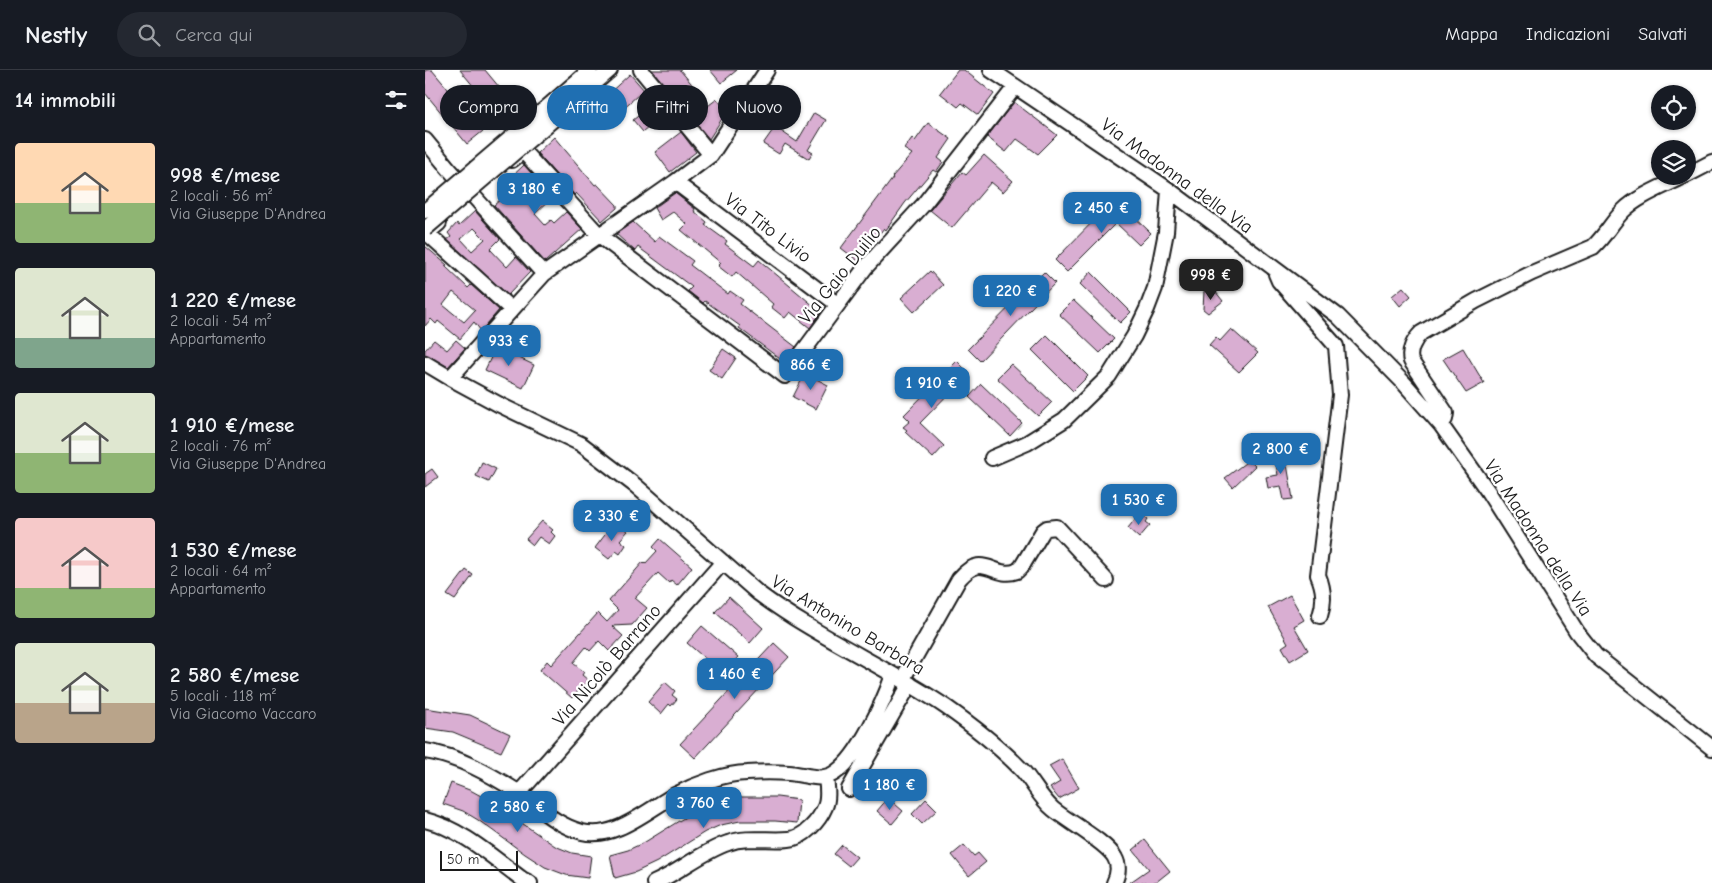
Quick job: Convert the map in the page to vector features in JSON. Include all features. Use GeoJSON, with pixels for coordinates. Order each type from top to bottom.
{"type":"FeatureCollection","features":[{"type":"Feature","properties":{"kind":"street"},"geometry":{"type":"LineString","coordinates":[[577,85],[590,70]]}},
{"type":"Feature","properties":{"kind":"street"},"geometry":{"type":"LineString","coordinates":[[589,85],[610,70]]}},
{"type":"Feature","properties":{"kind":"street"},"geometry":{"type":"LineString","coordinates":[[641,70],[711,155]]}},
{"type":"Feature","properties":{"kind":"street"},"geometry":{"type":"LineString","coordinates":[[450,378],[544,274],[711,155],[767,70]]}},
{"type":"Feature","properties":{"kind":"street","name":"Via Madonna della Via"},"geometry":{"type":"LineString","coordinates":[[991,70],[1169,190],[1338,316],[1351,328],[1441,425],[1487,490],[1577,632],[1596,656],[1712,748]]}},
{"type":"Feature","properties":{"kind":"street","name":"Via Gaio Duilio"},"geometry":{"type":"LineString","coordinates":[[599,235],[785,376],[865,268],[923,205],[1015,86]]}},
{"type":"Feature","properties":{"kind":"street"},"geometry":{"type":"LineString","coordinates":[[425,211],[547,115]]}},
{"type":"Feature","properties":{"kind":"street"},"geometry":{"type":"LineString","coordinates":[[425,229],[547,116]]}},
{"type":"Feature","properties":{"kind":"street"},"geometry":{"type":"LineString","coordinates":[[425,140],[449,170],[544,274]]}},
{"type":"Feature","properties":{"kind":"street"},"geometry":{"type":"LineString","coordinates":[[511,310],[427,233],[523,151],[599,235]]}},
{"type":"Feature","properties":{"kind":"street"},"geometry":{"type":"LineString","coordinates":[[1696,170],[1712,162]]}},
{"type":"Feature","properties":{"kind":"street","name":"Via Tito Livio"},"geometry":{"type":"LineString","coordinates":[[675,182],[837,304]]}},
{"type":"Feature","properties":{"kind":"street"},"geometry":{"type":"LineString","coordinates":[[1441,425],[1446,413],[1409,356],[1415,339],[1421,332],[1531,273],[1593,247],[1601,240],[1624,210],[1634,202],[1667,185]]}},
{"type":"Feature","properties":{"kind":"street"},"geometry":{"type":"LineString","coordinates":[[992,458],[1027,443],[1064,420],[1109,376],[1134,336],[1155,288],[1167,232],[1169,190]]}},
{"type":"Feature","properties":{"kind":"street"},"geometry":{"type":"LineString","coordinates":[[1274,269],[1279,281],[1335,346],[1340,395],[1318,575],[1323,586],[1324,605],[1320,616]]}},
{"type":"Feature","properties":{"kind":"street","name":"Via Antonino Barbara"},"geometry":{"type":"LineString","coordinates":[[425,363],[500,405],[581,444],[635,486],[758,593],[778,608],[946,707],[995,744],[1024,772],[1051,807],[1107,848],[1115,858],[1119,870],[1115,883]]}},
{"type":"Feature","properties":{"kind":"street"},"geometry":{"type":"LineString","coordinates":[[849,789],[901,680],[965,571],[971,567],[978,566],[1005,572],[1017,571],[1043,531],[1047,528],[1057,527],[1106,580]]}},
{"type":"Feature","properties":{"kind":"street","name":"Via Nicolò Barrano"},"geometry":{"type":"LineString","coordinates":[[519,793],[723,562]]}},
{"type":"Feature","properties":{"kind":"street"},"geometry":{"type":"LineString","coordinates":[[425,751],[452,758],[471,766],[519,793],[558,823],[583,832],[594,833],[618,828],[676,794],[695,786],[742,773],[791,773],[815,778],[834,774],[846,765],[885,698],[901,680]]}},
{"type":"Feature","properties":{"kind":"street"},"geometry":{"type":"LineString","coordinates":[[654,883],[709,851],[729,842],[745,839],[791,839],[806,832],[817,821],[825,807],[827,797],[826,777]]}},
{"type":"Feature","properties":{"kind":"street"},"geometry":{"type":"LineString","coordinates":[[425,820],[439,823],[458,833],[530,883]]}},
{"type":"Feature","properties":{"kind":"building"},"geometry":{"type":"Polygon","coordinates":[[[425,70],[432,70],[445,85],[440,85],[440,111],[425,93],[425,70]]]}},
{"type":"Feature","properties":{"kind":"building"},"geometry":{"type":"Polygon","coordinates":[[[460,70],[485,70],[497,85],[472,85],[460,70]]]}},
{"type":"Feature","properties":{"kind":"building"},"geometry":{"type":"Polygon","coordinates":[[[652,70],[680,70],[693,85],[665,85],[652,70]]]}},
{"type":"Feature","properties":{"kind":"building"},"geometry":{"type":"Polygon","coordinates":[[[710,70],[737,70],[721,83],[710,70]]]}},
{"type":"Feature","properties":{"kind":"building"},"geometry":{"type":"Polygon","coordinates":[[[958,70],[964,70],[994,94],[978,115],[962,103],[958,107],[940,93],[958,70]]]}},
{"type":"Feature","properties":{"kind":"building"},"geometry":{"type":"Polygon","coordinates":[[[630,74],[640,85],[637,85],[637,96],[627,105],[627,85],[618,85],[630,74]]]}},
{"type":"Feature","properties":{"kind":"building"},"geometry":{"type":"Polygon","coordinates":[[[717,99],[718,100],[718,125],[709,139],[702,130],[708,130],[708,106],[717,99]]]}},
{"type":"Feature","properties":{"kind":"building"},"geometry":{"type":"Polygon","coordinates":[[[1014,102],[1057,135],[1038,154],[1017,139],[1006,152],[987,137],[1014,102]]]}},
{"type":"Feature","properties":{"kind":"building"},"geometry":{"type":"Polygon","coordinates":[[[814,113],[826,120],[808,150],[813,153],[809,159],[785,144],[779,154],[763,144],[773,130],[779,130],[797,142],[814,113]]]}},
{"type":"Feature","properties":{"kind":"building"},"geometry":{"type":"Polygon","coordinates":[[[637,117],[637,125],[633,120],[637,117]]]}},
{"type":"Feature","properties":{"kind":"building"},"geometry":{"type":"Polygon","coordinates":[[[928,123],[951,139],[938,158],[943,162],[936,172],[933,170],[905,203],[886,230],[884,228],[858,261],[841,248],[892,177],[912,154],[904,149],[912,138],[915,141],[928,123]]]}},
{"type":"Feature","properties":{"kind":"building"},"geometry":{"type":"Polygon","coordinates":[[[455,130],[482,130],[483,131],[467,144],[455,130]]]}},
{"type":"Feature","properties":{"kind":"building"},"geometry":{"type":"Polygon","coordinates":[[[681,132],[696,152],[670,172],[655,152],[681,132]]]}},
{"type":"Feature","properties":{"kind":"building"},"geometry":{"type":"Polygon","coordinates":[[[554,137],[595,185],[597,184],[617,205],[617,208],[602,221],[576,193],[574,195],[537,153],[554,137]]]}},
{"type":"Feature","properties":{"kind":"building"},"geometry":{"type":"Polygon","coordinates":[[[984,155],[1013,181],[1003,192],[991,182],[952,228],[930,210],[962,172],[966,175],[984,155]]]}},
{"type":"Feature","properties":{"kind":"building"},"geometry":{"type":"Polygon","coordinates":[[[524,165],[553,197],[535,214],[545,225],[551,220],[554,223],[566,212],[582,229],[545,262],[494,205],[513,189],[506,182],[524,165]]]}},
{"type":"Feature","properties":{"kind":"building"},"geometry":{"type":"Polygon","coordinates":[[[675,193],[695,209],[694,211],[707,222],[705,225],[727,241],[725,244],[754,266],[759,260],[821,312],[810,328],[790,312],[785,318],[771,307],[773,304],[736,272],[732,277],[718,266],[721,263],[681,230],[687,224],[673,212],[661,220],[654,208],[675,193]]]}},
{"type":"Feature","properties":{"kind":"building"},"geometry":{"type":"Polygon","coordinates":[[[1121,204],[1151,233],[1139,245],[1116,223],[1067,272],[1055,260],[1108,206],[1113,211],[1121,204]]]}},
{"type":"Feature","properties":{"kind":"building"},"geometry":{"type":"Polygon","coordinates":[[[475,211],[500,239],[490,249],[507,267],[516,257],[530,272],[508,295],[447,240],[451,237],[448,233],[457,223],[459,226],[475,211]],[[474,228],[461,239],[472,251],[485,239],[474,228]]]}},
{"type":"Feature","properties":{"kind":"building"},"geometry":{"type":"Polygon","coordinates":[[[633,222],[655,242],[659,236],[693,261],[690,265],[728,294],[730,291],[743,300],[740,304],[796,347],[784,362],[739,328],[740,326],[705,301],[703,303],[688,291],[692,287],[638,247],[635,251],[616,234],[633,222]]]}},
{"type":"Feature","properties":{"kind":"building"},"geometry":{"type":"Polygon","coordinates":[[[425,246],[447,265],[445,266],[468,288],[471,285],[499,310],[481,331],[474,322],[460,339],[438,321],[436,324],[431,319],[425,326],[425,246]],[[453,292],[443,305],[464,322],[475,310],[453,292]]]}},
{"type":"Feature","properties":{"kind":"building"},"geometry":{"type":"Polygon","coordinates":[[[930,271],[943,285],[914,312],[901,298],[930,271]]]}},
{"type":"Feature","properties":{"kind":"building"},"geometry":{"type":"Polygon","coordinates":[[[1044,272],[1055,283],[980,361],[968,349],[1044,272]]]}},
{"type":"Feature","properties":{"kind":"building"},"geometry":{"type":"Polygon","coordinates":[[[1091,272],[1131,312],[1120,323],[1080,284],[1091,272]]]}},
{"type":"Feature","properties":{"kind":"building"},"geometry":{"type":"Polygon","coordinates":[[[1403,287],[1411,296],[1400,306],[1392,296],[1403,287]]]}},
{"type":"Feature","properties":{"kind":"building"},"geometry":{"type":"Polygon","coordinates":[[[1204,291],[1215,291],[1223,301],[1208,313],[1203,309],[1204,291]]]}},
{"type":"Feature","properties":{"kind":"building"},"geometry":{"type":"Polygon","coordinates":[[[1073,300],[1114,339],[1100,353],[1059,314],[1073,300]]]}},
{"type":"Feature","properties":{"kind":"building"},"geometry":{"type":"Polygon","coordinates":[[[1231,329],[1258,353],[1239,372],[1209,345],[1216,337],[1220,341],[1231,329]]]}},
{"type":"Feature","properties":{"kind":"building"},"geometry":{"type":"Polygon","coordinates":[[[1047,335],[1088,376],[1073,391],[1032,350],[1047,335]]]}},
{"type":"Feature","properties":{"kind":"building"},"geometry":{"type":"Polygon","coordinates":[[[434,340],[447,350],[456,340],[465,348],[448,367],[425,354],[425,350],[434,340]]]}},
{"type":"Feature","properties":{"kind":"building"},"geometry":{"type":"Polygon","coordinates":[[[496,347],[534,365],[523,388],[485,370],[496,347]]]}},
{"type":"Feature","properties":{"kind":"building"},"geometry":{"type":"Polygon","coordinates":[[[1463,348],[1484,383],[1466,393],[1443,359],[1463,348]]]}},
{"type":"Feature","properties":{"kind":"building"},"geometry":{"type":"Polygon","coordinates":[[[723,349],[736,358],[722,379],[709,370],[723,349]]]}},
{"type":"Feature","properties":{"kind":"building"},"geometry":{"type":"Polygon","coordinates":[[[957,361],[969,373],[920,423],[944,446],[933,458],[905,432],[907,430],[903,427],[910,421],[904,415],[957,361]]]}},
{"type":"Feature","properties":{"kind":"building"},"geometry":{"type":"Polygon","coordinates":[[[1011,364],[1052,402],[1038,416],[997,378],[1011,364]]]}},
{"type":"Feature","properties":{"kind":"building"},"geometry":{"type":"Polygon","coordinates":[[[805,373],[828,385],[816,409],[793,397],[805,373]]]}},
{"type":"Feature","properties":{"kind":"building"},"geometry":{"type":"Polygon","coordinates":[[[981,384],[1022,423],[1010,436],[969,397],[981,384]]]}},
{"type":"Feature","properties":{"kind":"building"},"geometry":{"type":"Polygon","coordinates":[[[1284,447],[1293,499],[1284,500],[1281,486],[1268,488],[1266,477],[1278,475],[1273,449],[1284,447]]]}},
{"type":"Feature","properties":{"kind":"building"},"geometry":{"type":"Polygon","coordinates":[[[1249,460],[1255,466],[1233,487],[1225,478],[1249,460]]]}},
{"type":"Feature","properties":{"kind":"building"},"geometry":{"type":"Polygon","coordinates":[[[482,462],[496,469],[489,482],[476,476],[482,462]]]}},
{"type":"Feature","properties":{"kind":"building"},"geometry":{"type":"Polygon","coordinates":[[[432,469],[438,477],[425,487],[425,474],[432,469]]]}},
{"type":"Feature","properties":{"kind":"building"},"geometry":{"type":"Polygon","coordinates":[[[1140,513],[1148,519],[1146,522],[1150,525],[1139,538],[1128,528],[1140,513]]]}},
{"type":"Feature","properties":{"kind":"building"},"geometry":{"type":"Polygon","coordinates":[[[542,521],[553,530],[551,532],[555,536],[549,544],[539,537],[533,545],[526,539],[542,521]]]}},
{"type":"Feature","properties":{"kind":"building"},"geometry":{"type":"Polygon","coordinates":[[[618,523],[628,531],[620,540],[626,545],[620,554],[616,551],[609,559],[595,548],[611,527],[613,529],[618,523]]]}},
{"type":"Feature","properties":{"kind":"building"},"geometry":{"type":"Polygon","coordinates":[[[660,539],[692,567],[677,585],[671,580],[669,583],[658,573],[635,598],[647,608],[632,625],[612,626],[623,636],[609,651],[599,641],[590,651],[586,647],[573,663],[584,672],[582,675],[588,680],[572,698],[540,670],[547,661],[551,665],[598,613],[607,622],[618,610],[609,601],[643,562],[645,564],[657,551],[653,547],[660,539]]]}},
{"type":"Feature","properties":{"kind":"building"},"geometry":{"type":"Polygon","coordinates":[[[466,570],[473,575],[455,600],[447,595],[466,570]]]}},
{"type":"Feature","properties":{"kind":"building"},"geometry":{"type":"Polygon","coordinates":[[[1290,595],[1304,620],[1294,626],[1308,650],[1290,661],[1282,647],[1288,643],[1268,607],[1290,595]]]}},
{"type":"Feature","properties":{"kind":"building"},"geometry":{"type":"Polygon","coordinates":[[[729,597],[763,628],[750,643],[715,612],[729,597]]]}},
{"type":"Feature","properties":{"kind":"building"},"geometry":{"type":"Polygon","coordinates":[[[702,626],[738,657],[723,674],[687,643],[702,626]]]}},
{"type":"Feature","properties":{"kind":"building"},"geometry":{"type":"Polygon","coordinates":[[[774,643],[789,657],[695,758],[680,744],[774,643]]]}},
{"type":"Feature","properties":{"kind":"building"},"geometry":{"type":"Polygon","coordinates":[[[665,682],[675,691],[672,695],[677,699],[671,706],[669,704],[661,714],[648,702],[665,682]]]}},
{"type":"Feature","properties":{"kind":"building"},"geometry":{"type":"Polygon","coordinates":[[[425,708],[470,715],[510,734],[501,752],[453,732],[425,728],[425,708]]]}},
{"type":"Feature","properties":{"kind":"building"},"geometry":{"type":"Polygon","coordinates":[[[1062,759],[1079,788],[1059,799],[1050,788],[1060,782],[1049,766],[1062,759]]]}},
{"type":"Feature","properties":{"kind":"building"},"geometry":{"type":"Polygon","coordinates":[[[451,783],[472,791],[490,801],[555,846],[572,853],[591,856],[588,878],[566,875],[545,867],[478,820],[463,811],[443,804],[451,783]]]}},
{"type":"Feature","properties":{"kind":"building"},"geometry":{"type":"Polygon","coordinates":[[[737,797],[777,797],[799,800],[797,823],[740,821],[721,825],[705,832],[657,862],[636,872],[615,878],[610,855],[628,850],[645,842],[695,811],[714,803],[737,797]]]}},
{"type":"Feature","properties":{"kind":"building"},"geometry":{"type":"Polygon","coordinates":[[[888,798],[903,811],[892,824],[877,811],[888,798]]]}},
{"type":"Feature","properties":{"kind":"building"},"geometry":{"type":"Polygon","coordinates":[[[926,799],[937,810],[922,824],[912,814],[926,799]]]}},
{"type":"Feature","properties":{"kind":"building"},"geometry":{"type":"Polygon","coordinates":[[[1145,840],[1170,871],[1155,883],[1129,883],[1149,869],[1133,850],[1145,840]]]}},
{"type":"Feature","properties":{"kind":"building"},"geometry":{"type":"Polygon","coordinates":[[[842,845],[857,857],[849,866],[834,854],[842,845]]]}},
{"type":"Feature","properties":{"kind":"building"},"geometry":{"type":"Polygon","coordinates":[[[964,845],[974,856],[978,853],[986,862],[969,876],[952,855],[964,845]]]}}]}
